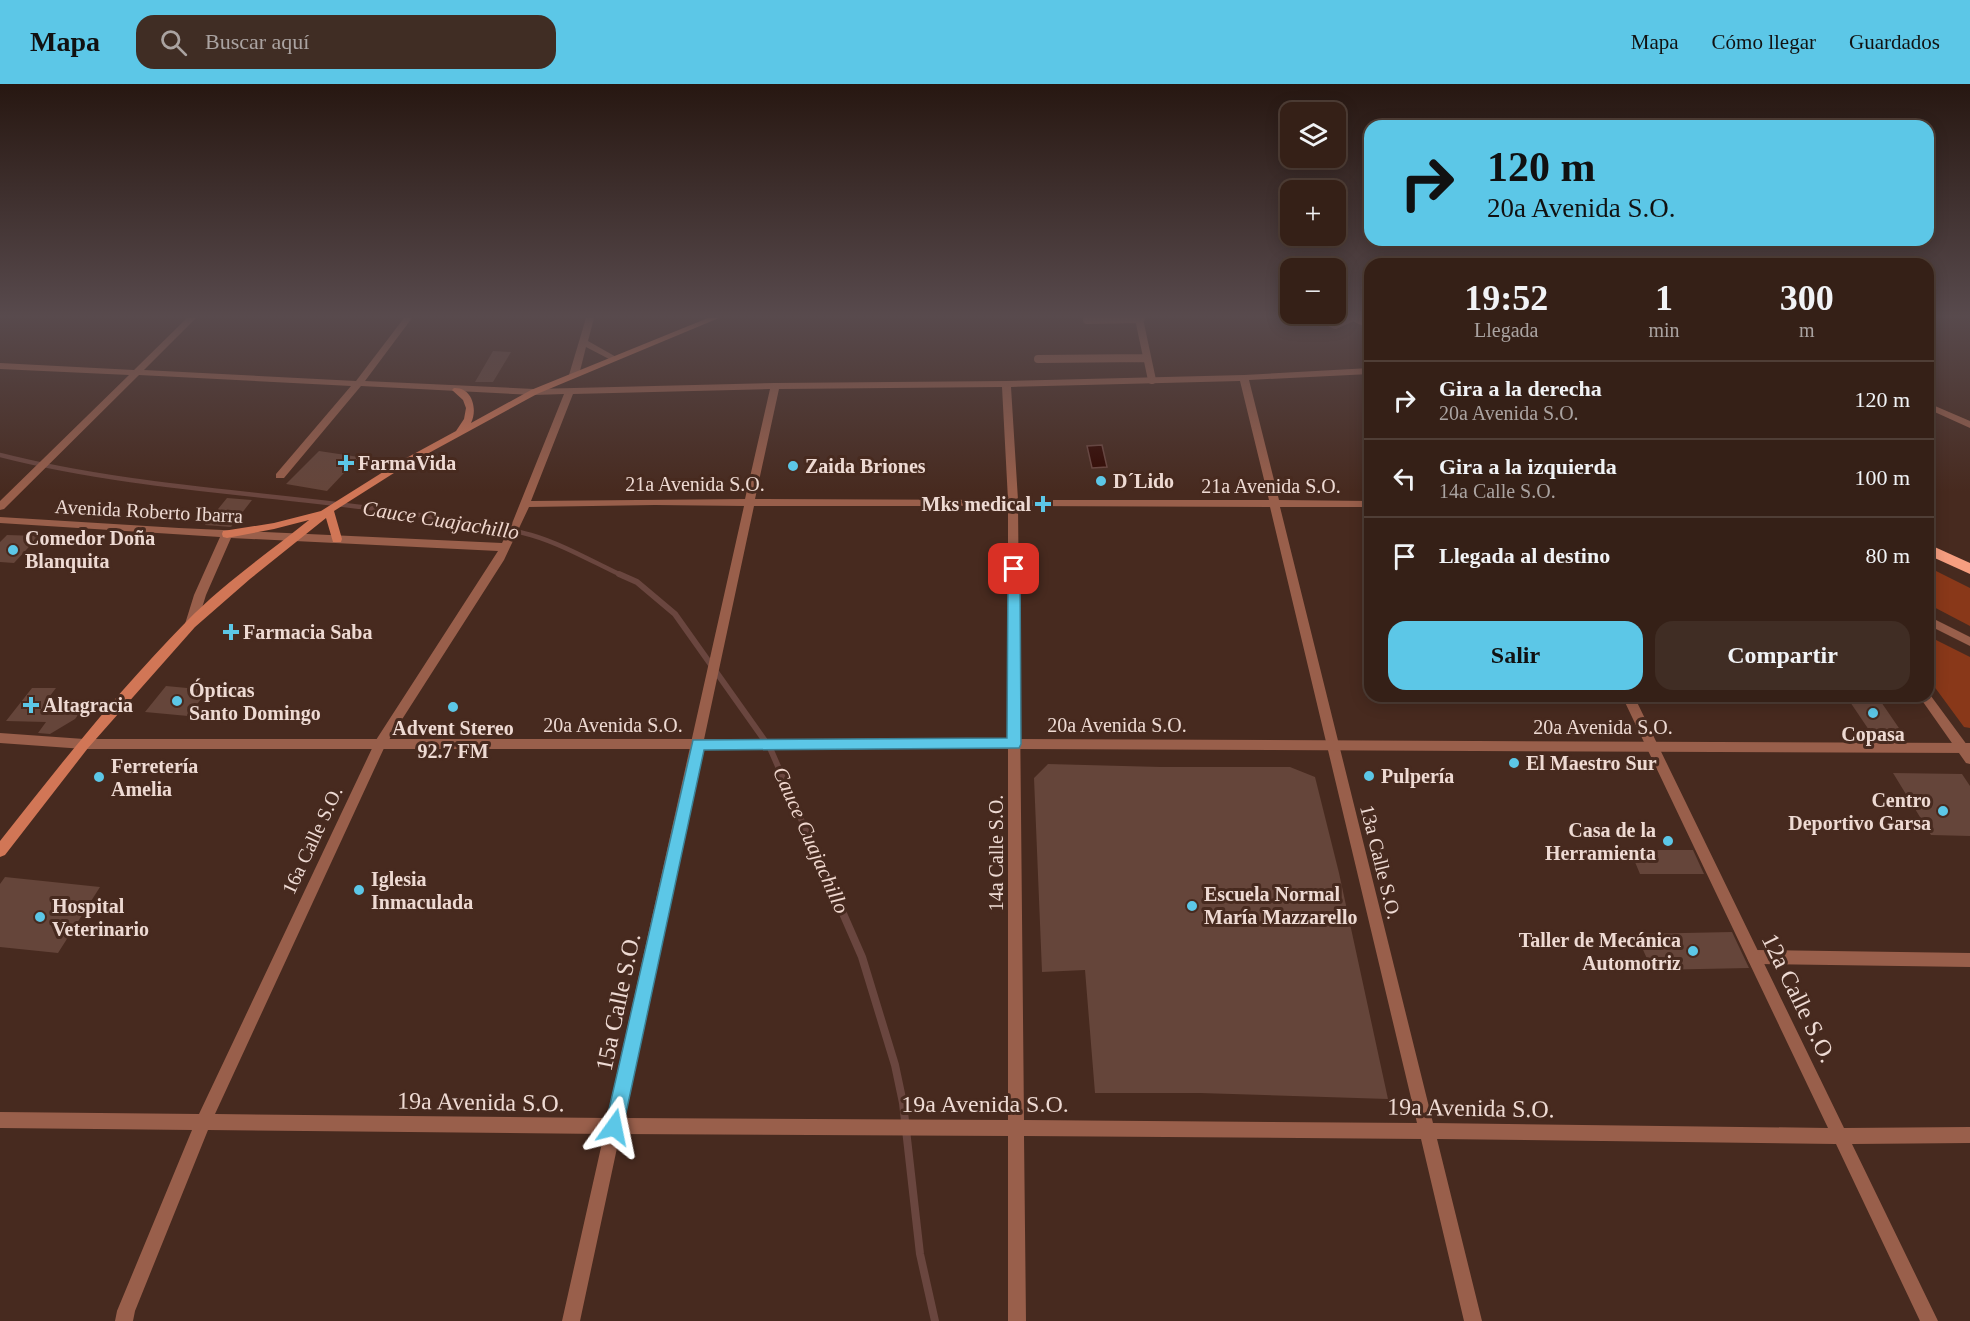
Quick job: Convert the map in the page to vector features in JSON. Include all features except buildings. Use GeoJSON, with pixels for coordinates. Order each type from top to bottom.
{"type":"FeatureCollection","features":[{"type":"Feature","properties":{"kind":"highway"},"geometry":{"type":"LineString","coordinates":[[1934,552],[1970,569]]}},
{"type":"Feature","properties":{"kind":"main road"},"geometry":{"type":"LineString","coordinates":[[0,851],[84,744],[191,624],[296,536],[329,510],[458,432],[534,392],[572,376]]}},
{"type":"Feature","properties":{"kind":"main road"},"geometry":{"type":"LineString","coordinates":[[457,390],[468,398],[472,408],[469,419],[458,432]]}},
{"type":"Feature","properties":{"kind":"main road"},"geometry":{"type":"LineString","coordinates":[[226,534],[274,526],[329,510]]}},
{"type":"Feature","properties":{"kind":"main road"},"geometry":{"type":"LineString","coordinates":[[329,510],[337,539]]}},
{"type":"Feature","properties":{"kind":"street"},"geometry":{"type":"LineString","coordinates":[[0,507],[133,376]]}},
{"type":"Feature","properties":{"kind":"street"},"geometry":{"type":"LineString","coordinates":[[170,376],[534,392],[775,386],[1006,384],[1285,376]]}},
{"type":"Feature","properties":{"kind":"street"},"geometry":{"type":"LineString","coordinates":[[280,476],[364,376]]}},
{"type":"Feature","properties":{"kind":"street","name":"13a Calle S.O."},"geometry":{"type":"LineString","coordinates":[[1244,378],[1473,1321]]}},
{"type":"Feature","properties":{"kind":"street","name":"14a Calle S.O."},"geometry":{"type":"LineString","coordinates":[[1006,384],[1013,504],[1017,1321]]}},
{"type":"Feature","properties":{"kind":"street"},"geometry":{"type":"LineString","coordinates":[[750,502],[775,386]]}},
{"type":"Feature","properties":{"kind":"street","name":"16a Calle S.O."},"geometry":{"type":"LineString","coordinates":[[124,1321],[126,1311],[203,1123],[380,744],[508,541],[569,392]]}},
{"type":"Feature","properties":{"kind":"street"},"geometry":{"type":"LineString","coordinates":[[1934,409],[1970,425]]}},
{"type":"Feature","properties":{"kind":"street","name":"21a Avenida S.O."},"geometry":{"type":"LineString","coordinates":[[525,504],[750,502],[1364,504]]}},
{"type":"Feature","properties":{"kind":"street","name":"15a Calle S.O."},"geometry":{"type":"LineString","coordinates":[[571,1321],[750,502]]}},
{"type":"Feature","properties":{"kind":"street","name":"Avenida Roberto Ibarra"},"geometry":{"type":"LineString","coordinates":[[0,520],[172,533],[296,536]]}},
{"type":"Feature","properties":{"kind":"street"},"geometry":{"type":"LineString","coordinates":[[191,624],[200,595],[226,534]]}},
{"type":"Feature","properties":{"kind":"street"},"geometry":{"type":"LineString","coordinates":[[296,536],[478,548],[508,541]]}},
{"type":"Feature","properties":{"kind":"street"},"geometry":{"type":"LineString","coordinates":[[1934,623],[1970,642]]}},
{"type":"Feature","properties":{"kind":"street","name":"12a Calle S.O."},"geometry":{"type":"LineString","coordinates":[[1631,702],[1929,1321]]}},
{"type":"Feature","properties":{"kind":"street"},"geometry":{"type":"LineString","coordinates":[[1930,702],[1966,748],[1970,759]]}},
{"type":"Feature","properties":{"kind":"street","name":"20a Avenida S.O."},"geometry":{"type":"LineString","coordinates":[[0,738],[84,744],[1014,744],[1966,748]]}},
{"type":"Feature","properties":{"kind":"street"},"geometry":{"type":"LineString","coordinates":[[1754,957],[1970,960]]}},
{"type":"Feature","properties":{"kind":"street","name":"19a Avenida S.O."},"geometry":{"type":"LineString","coordinates":[[0,1120],[614,1127],[1426,1131],[1842,1138],[1970,1135]]}},
{"type":"Feature","properties":{"kind":"lane"},"geometry":{"type":"LineString","coordinates":[[1151,376],[1152,380]]}},
{"type":"Feature","properties":{"kind":"shaded area"},"geometry":{"type":"Polygon","coordinates":[[[1102,445],[1107,467],[1092,468],[1087,446],[1102,445]]]}},
{"type":"Feature","properties":{"kind":"shaded area"},"geometry":{"type":"Polygon","coordinates":[[[1934,570],[1970,588],[1970,626],[1934,607],[1934,570]]]}},
{"type":"Feature","properties":{"kind":"shaded area"},"geometry":{"type":"Polygon","coordinates":[[[1934,639],[1970,657],[1970,728],[1964,727],[1934,686],[1934,639]]]}},
{"type":"Feature","properties":{"kind":"waterway","name":"Cauce Cuajachillo"},"geometry":{"type":"LineString","coordinates":[[0,455],[52,467],[156,484],[367,508],[504,529],[554,543],[623,576]]}},
{"type":"Feature","properties":{"kind":"waterway","name":"Cauce Cuajachillo"},"geometry":{"type":"LineString","coordinates":[[619,574],[637,582],[675,614],[770,748],[838,904]]}},
{"type":"Feature","properties":{"kind":"waterway","name":"Cauce Cuajachillo"},"geometry":{"type":"LineString","coordinates":[[838,902],[862,957],[895,1065],[903,1103],[920,1254],[935,1321]]}},
{"type":"Feature","properties":{"kind":"place","name":"FarmaVida"},"geometry":{"type":"Point","coordinates":[346,463]}},
{"type":"Feature","properties":{"kind":"place","name":"Zaida Briones"},"geometry":{"type":"Point","coordinates":[793,466]}},
{"type":"Feature","properties":{"kind":"place","name":"D´Lido"},"geometry":{"type":"Point","coordinates":[1101,481]}},
{"type":"Feature","properties":{"kind":"place","name":"Mks medical"},"geometry":{"type":"Point","coordinates":[1043,504]}},
{"type":"Feature","properties":{"kind":"place","name":"Comedor Doña Blanquita"},"geometry":{"type":"Point","coordinates":[13,550]}},
{"type":"Feature","properties":{"kind":"place","name":"Farmacia Saba"},"geometry":{"type":"Point","coordinates":[231,632]}},
{"type":"Feature","properties":{"kind":"place","name":"Ópticas Santo Domingo"},"geometry":{"type":"Point","coordinates":[177,701]}},
{"type":"Feature","properties":{"kind":"place","name":"Altagracia"},"geometry":{"type":"Point","coordinates":[31,705]}},
{"type":"Feature","properties":{"kind":"place","name":"Advent Stereo 92.7 FM"},"geometry":{"type":"Point","coordinates":[453,707]}},
{"type":"Feature","properties":{"kind":"place","name":"Copasa"},"geometry":{"type":"Point","coordinates":[1873,713]}},
{"type":"Feature","properties":{"kind":"place","name":"El Maestro Sur"},"geometry":{"type":"Point","coordinates":[1514,763]}},
{"type":"Feature","properties":{"kind":"place","name":"Pulpería"},"geometry":{"type":"Point","coordinates":[1369,776]}},
{"type":"Feature","properties":{"kind":"place","name":"Ferretería Amelia"},"geometry":{"type":"Point","coordinates":[99,777]}},
{"type":"Feature","properties":{"kind":"place","name":"Centro Deportivo Garsa"},"geometry":{"type":"Point","coordinates":[1943,811]}},
{"type":"Feature","properties":{"kind":"place","name":"Casa de la Herramienta"},"geometry":{"type":"Point","coordinates":[1668,841]}},
{"type":"Feature","properties":{"kind":"place","name":"Iglesia Inmaculada"},"geometry":{"type":"Point","coordinates":[359,890]}},
{"type":"Feature","properties":{"kind":"place","name":"Escuela Normal María Mazzarello"},"geometry":{"type":"Point","coordinates":[1192,906]}},
{"type":"Feature","properties":{"kind":"place","name":"Hospital Veterinario"},"geometry":{"type":"Point","coordinates":[40,917]}},
{"type":"Feature","properties":{"kind":"place","name":"Taller de Mecánica Automotriz"},"geometry":{"type":"Point","coordinates":[1693,951]}},
{"type":"Feature","properties":{"kind":"route"},"geometry":{"type":"LineString","coordinates":[[614,1127],[698,744],[1014,744],[1014,569]]}}]}
